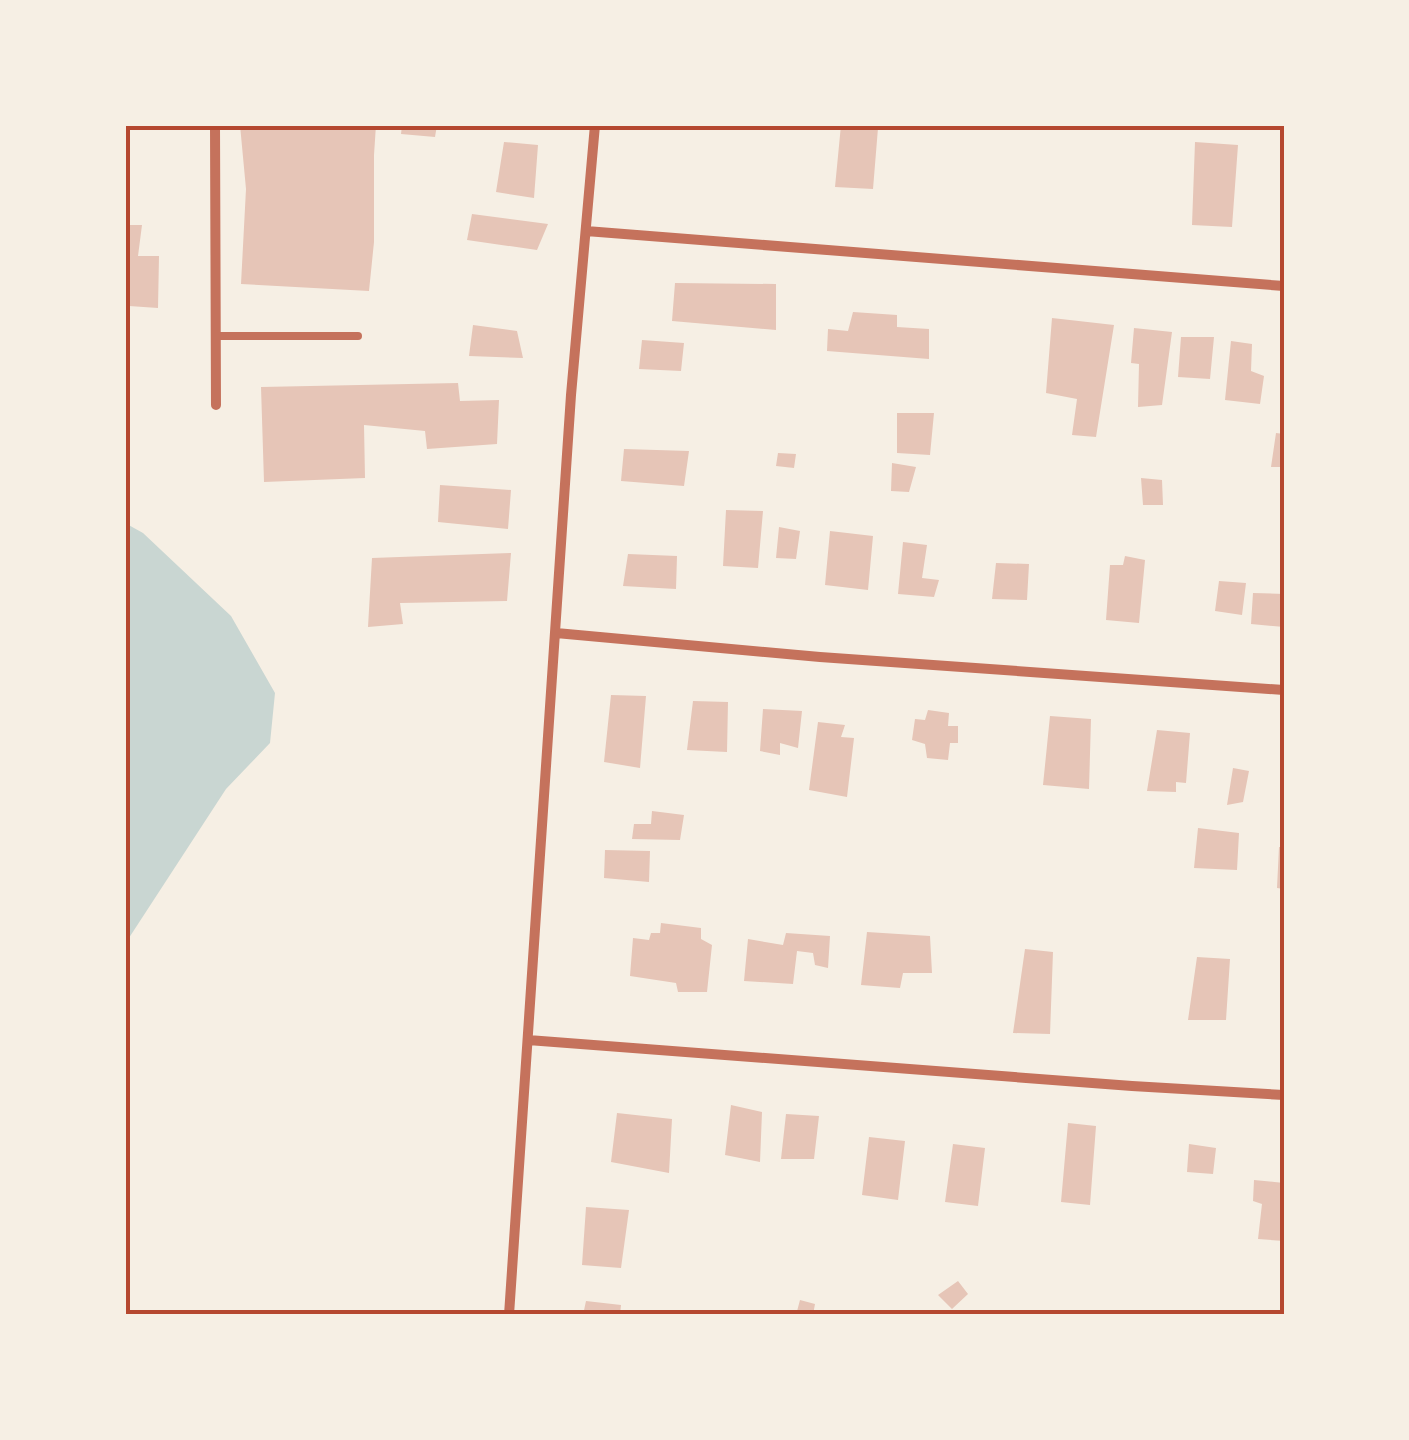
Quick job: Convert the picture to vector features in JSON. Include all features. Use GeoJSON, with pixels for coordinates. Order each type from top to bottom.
{"type":"FeatureCollection","features":[{"type":"Feature","properties":{"kind":"street"},"geometry":{"type":"LineString","coordinates":[[215,125],[216,405]]}},
{"type":"Feature","properties":{"kind":"street"},"geometry":{"type":"LineString","coordinates":[[508,1315],[571,395],[596,125]]}},
{"type":"Feature","properties":{"kind":"street"},"geometry":{"type":"LineString","coordinates":[[586,231],[1284,286]]}},
{"type":"Feature","properties":{"kind":"street"},"geometry":{"type":"LineString","coordinates":[[556,633],[820,657],[1284,690]]}},
{"type":"Feature","properties":{"kind":"street"},"geometry":{"type":"LineString","coordinates":[[528,1040],[1284,1095]]}},
{"type":"Feature","properties":{"kind":"lane"},"geometry":{"type":"LineString","coordinates":[[216,336],[358,336]]}},
{"type":"Feature","properties":{"kind":"shaded area"},"geometry":{"type":"Polygon","coordinates":[[[125,523],[143,533],[231,616],[275,693],[270,743],[226,789],[125,944],[125,523]]]}},
{"type":"Feature","properties":{"kind":"building"},"geometry":{"type":"Polygon","coordinates":[[[240,125],[376,125],[369,291],[241,284],[246,189],[240,125]]]}},
{"type":"Feature","properties":{"kind":"building"},"geometry":{"type":"Polygon","coordinates":[[[402,125],[437,125],[435,137],[401,134],[402,125]]]}},
{"type":"Feature","properties":{"kind":"building"},"geometry":{"type":"Polygon","coordinates":[[[841,125],[878,128],[873,189],[835,187],[841,125]]]}},
{"type":"Feature","properties":{"kind":"building"},"geometry":{"type":"Polygon","coordinates":[[[504,142],[538,145],[534,198],[496,192],[504,142]]]}},
{"type":"Feature","properties":{"kind":"building"},"geometry":{"type":"Polygon","coordinates":[[[1195,142],[1238,145],[1232,227],[1192,225],[1195,142]]]}},
{"type":"Feature","properties":{"kind":"building"},"geometry":{"type":"Polygon","coordinates":[[[472,214],[548,224],[537,250],[467,240],[472,214]]]}},
{"type":"Feature","properties":{"kind":"building"},"geometry":{"type":"Polygon","coordinates":[[[125,225],[142,225],[138,256],[159,256],[158,308],[129,306],[129,327],[125,327],[125,225]]]}},
{"type":"Feature","properties":{"kind":"building"},"geometry":{"type":"Polygon","coordinates":[[[675,283],[776,284],[776,330],[672,321],[675,283]]]}},
{"type":"Feature","properties":{"kind":"building"},"geometry":{"type":"Polygon","coordinates":[[[853,312],[897,315],[897,327],[929,329],[929,359],[827,351],[828,329],[848,331],[853,312]]]}},
{"type":"Feature","properties":{"kind":"building"},"geometry":{"type":"Polygon","coordinates":[[[1052,318],[1114,325],[1096,437],[1072,435],[1077,399],[1046,393],[1052,318]]]}},
{"type":"Feature","properties":{"kind":"building"},"geometry":{"type":"Polygon","coordinates":[[[473,325],[517,331],[523,358],[469,356],[473,325]]]}},
{"type":"Feature","properties":{"kind":"building"},"geometry":{"type":"Polygon","coordinates":[[[1134,328],[1172,332],[1162,405],[1138,407],[1139,364],[1131,363],[1134,328]]]}},
{"type":"Feature","properties":{"kind":"building"},"geometry":{"type":"Polygon","coordinates":[[[1181,337],[1214,337],[1210,379],[1178,377],[1181,337]]]}},
{"type":"Feature","properties":{"kind":"building"},"geometry":{"type":"Polygon","coordinates":[[[642,340],[684,343],[681,371],[639,369],[642,340]]]}},
{"type":"Feature","properties":{"kind":"building"},"geometry":{"type":"Polygon","coordinates":[[[1231,341],[1252,344],[1251,371],[1264,376],[1260,404],[1225,400],[1231,341]]]}},
{"type":"Feature","properties":{"kind":"building"},"geometry":{"type":"Polygon","coordinates":[[[458,383],[460,401],[499,400],[497,444],[427,449],[425,431],[364,425],[365,478],[264,482],[261,387],[458,383]]]}},
{"type":"Feature","properties":{"kind":"building"},"geometry":{"type":"Polygon","coordinates":[[[897,413],[934,413],[930,455],[897,453],[897,413]]]}},
{"type":"Feature","properties":{"kind":"building"},"geometry":{"type":"Polygon","coordinates":[[[1276,433],[1284,434],[1284,467],[1271,467],[1276,433]]]}},
{"type":"Feature","properties":{"kind":"building"},"geometry":{"type":"Polygon","coordinates":[[[624,449],[689,451],[684,486],[621,481],[624,449]]]}},
{"type":"Feature","properties":{"kind":"building"},"geometry":{"type":"Polygon","coordinates":[[[778,453],[796,454],[794,468],[776,466],[778,453]]]}},
{"type":"Feature","properties":{"kind":"building"},"geometry":{"type":"Polygon","coordinates":[[[892,463],[916,467],[909,492],[891,491],[892,463]]]}},
{"type":"Feature","properties":{"kind":"building"},"geometry":{"type":"Polygon","coordinates":[[[1141,478],[1162,480],[1163,505],[1143,505],[1141,478]]]}},
{"type":"Feature","properties":{"kind":"building"},"geometry":{"type":"Polygon","coordinates":[[[440,485],[511,490],[508,529],[438,522],[440,485]]]}},
{"type":"Feature","properties":{"kind":"building"},"geometry":{"type":"Polygon","coordinates":[[[726,510],[763,511],[758,568],[723,566],[726,510]]]}},
{"type":"Feature","properties":{"kind":"building"},"geometry":{"type":"Polygon","coordinates":[[[779,527],[800,531],[796,559],[776,558],[779,527]]]}},
{"type":"Feature","properties":{"kind":"building"},"geometry":{"type":"Polygon","coordinates":[[[830,531],[873,536],[868,590],[825,585],[830,531]]]}},
{"type":"Feature","properties":{"kind":"building"},"geometry":{"type":"Polygon","coordinates":[[[903,542],[927,545],[922,578],[939,580],[934,597],[898,594],[903,542]]]}},
{"type":"Feature","properties":{"kind":"building"},"geometry":{"type":"Polygon","coordinates":[[[511,553],[507,601],[400,603],[403,624],[368,627],[372,558],[511,553]]]}},
{"type":"Feature","properties":{"kind":"building"},"geometry":{"type":"Polygon","coordinates":[[[628,554],[677,556],[676,589],[623,586],[628,554]]]}},
{"type":"Feature","properties":{"kind":"building"},"geometry":{"type":"Polygon","coordinates":[[[1125,556],[1145,560],[1139,623],[1106,620],[1110,565],[1123,565],[1125,556]]]}},
{"type":"Feature","properties":{"kind":"building"},"geometry":{"type":"Polygon","coordinates":[[[996,563],[1029,564],[1027,600],[992,599],[996,563]]]}},
{"type":"Feature","properties":{"kind":"building"},"geometry":{"type":"Polygon","coordinates":[[[1219,581],[1246,583],[1242,615],[1215,611],[1219,581]]]}},
{"type":"Feature","properties":{"kind":"building"},"geometry":{"type":"Polygon","coordinates":[[[1253,593],[1284,594],[1284,627],[1251,624],[1253,593]]]}},
{"type":"Feature","properties":{"kind":"building"},"geometry":{"type":"Polygon","coordinates":[[[611,695],[646,696],[640,768],[604,762],[611,695]]]}},
{"type":"Feature","properties":{"kind":"building"},"geometry":{"type":"Polygon","coordinates":[[[693,701],[728,702],[727,752],[687,750],[693,701]]]}},
{"type":"Feature","properties":{"kind":"building"},"geometry":{"type":"Polygon","coordinates":[[[763,709],[802,711],[798,748],[780,743],[780,755],[760,751],[763,709]]]}},
{"type":"Feature","properties":{"kind":"building"},"geometry":{"type":"Polygon","coordinates":[[[928,710],[949,713],[948,726],[958,726],[958,743],[950,743],[948,760],[927,758],[925,744],[912,740],[915,719],[925,720],[928,710]]]}},
{"type":"Feature","properties":{"kind":"building"},"geometry":{"type":"Polygon","coordinates":[[[1050,716],[1091,719],[1089,789],[1043,785],[1050,716]]]}},
{"type":"Feature","properties":{"kind":"building"},"geometry":{"type":"Polygon","coordinates":[[[818,722],[845,725],[841,737],[854,738],[847,797],[809,790],[818,722]]]}},
{"type":"Feature","properties":{"kind":"building"},"geometry":{"type":"Polygon","coordinates":[[[1157,730],[1190,733],[1186,783],[1176,782],[1176,792],[1147,791],[1157,730]]]}},
{"type":"Feature","properties":{"kind":"building"},"geometry":{"type":"Polygon","coordinates":[[[1233,768],[1249,771],[1243,802],[1227,805],[1233,768]]]}},
{"type":"Feature","properties":{"kind":"building"},"geometry":{"type":"Polygon","coordinates":[[[652,811],[684,815],[680,840],[632,839],[634,824],[651,824],[652,811]]]}},
{"type":"Feature","properties":{"kind":"building"},"geometry":{"type":"Polygon","coordinates":[[[1198,828],[1239,833],[1237,870],[1194,868],[1198,828]]]}},
{"type":"Feature","properties":{"kind":"building"},"geometry":{"type":"Polygon","coordinates":[[[1279,847],[1284,847],[1284,889],[1277,888],[1279,847]]]}},
{"type":"Feature","properties":{"kind":"building"},"geometry":{"type":"Polygon","coordinates":[[[605,850],[650,851],[649,882],[604,878],[605,850]]]}},
{"type":"Feature","properties":{"kind":"building"},"geometry":{"type":"Polygon","coordinates":[[[661,923],[701,928],[701,939],[712,945],[707,992],[678,992],[676,983],[630,976],[633,938],[649,940],[651,933],[660,933],[661,923]]]}},
{"type":"Feature","properties":{"kind":"building"},"geometry":{"type":"Polygon","coordinates":[[[867,932],[930,936],[932,973],[903,973],[900,988],[861,985],[867,932]]]}},
{"type":"Feature","properties":{"kind":"building"},"geometry":{"type":"Polygon","coordinates":[[[786,933],[830,936],[828,968],[815,965],[813,953],[797,951],[793,984],[744,981],[748,939],[783,945],[786,933]]]}},
{"type":"Feature","properties":{"kind":"building"},"geometry":{"type":"Polygon","coordinates":[[[1025,949],[1053,952],[1050,1034],[1013,1033],[1025,949]]]}},
{"type":"Feature","properties":{"kind":"building"},"geometry":{"type":"Polygon","coordinates":[[[1197,957],[1230,959],[1226,1020],[1188,1020],[1197,957]]]}},
{"type":"Feature","properties":{"kind":"building"},"geometry":{"type":"Polygon","coordinates":[[[731,1105],[762,1112],[760,1162],[725,1155],[731,1105]]]}},
{"type":"Feature","properties":{"kind":"building"},"geometry":{"type":"Polygon","coordinates":[[[617,1113],[672,1119],[669,1173],[611,1162],[617,1113]]]}},
{"type":"Feature","properties":{"kind":"building"},"geometry":{"type":"Polygon","coordinates":[[[786,1114],[819,1116],[814,1159],[781,1159],[786,1114]]]}},
{"type":"Feature","properties":{"kind":"building"},"geometry":{"type":"Polygon","coordinates":[[[1068,1123],[1096,1126],[1090,1205],[1061,1202],[1068,1123]]]}},
{"type":"Feature","properties":{"kind":"building"},"geometry":{"type":"Polygon","coordinates":[[[869,1137],[905,1141],[898,1200],[862,1195],[869,1137]]]}},
{"type":"Feature","properties":{"kind":"building"},"geometry":{"type":"Polygon","coordinates":[[[953,1144],[985,1148],[978,1206],[945,1202],[953,1144]]]}},
{"type":"Feature","properties":{"kind":"building"},"geometry":{"type":"Polygon","coordinates":[[[1189,1144],[1216,1148],[1213,1174],[1187,1172],[1189,1144]]]}},
{"type":"Feature","properties":{"kind":"building"},"geometry":{"type":"Polygon","coordinates":[[[1254,1180],[1284,1183],[1284,1241],[1258,1239],[1262,1204],[1253,1201],[1254,1180]]]}},
{"type":"Feature","properties":{"kind":"building"},"geometry":{"type":"Polygon","coordinates":[[[586,1207],[629,1210],[621,1268],[582,1265],[586,1207]]]}},
{"type":"Feature","properties":{"kind":"building"},"geometry":{"type":"Polygon","coordinates":[[[958,1281],[968,1294],[952,1309],[938,1295],[958,1281]]]}},
{"type":"Feature","properties":{"kind":"building"},"geometry":{"type":"Polygon","coordinates":[[[800,1300],[815,1304],[813,1315],[796,1315],[800,1300]]]}},
{"type":"Feature","properties":{"kind":"building"},"geometry":{"type":"Polygon","coordinates":[[[586,1301],[621,1305],[620,1315],[583,1315],[586,1301]]]}}]}
